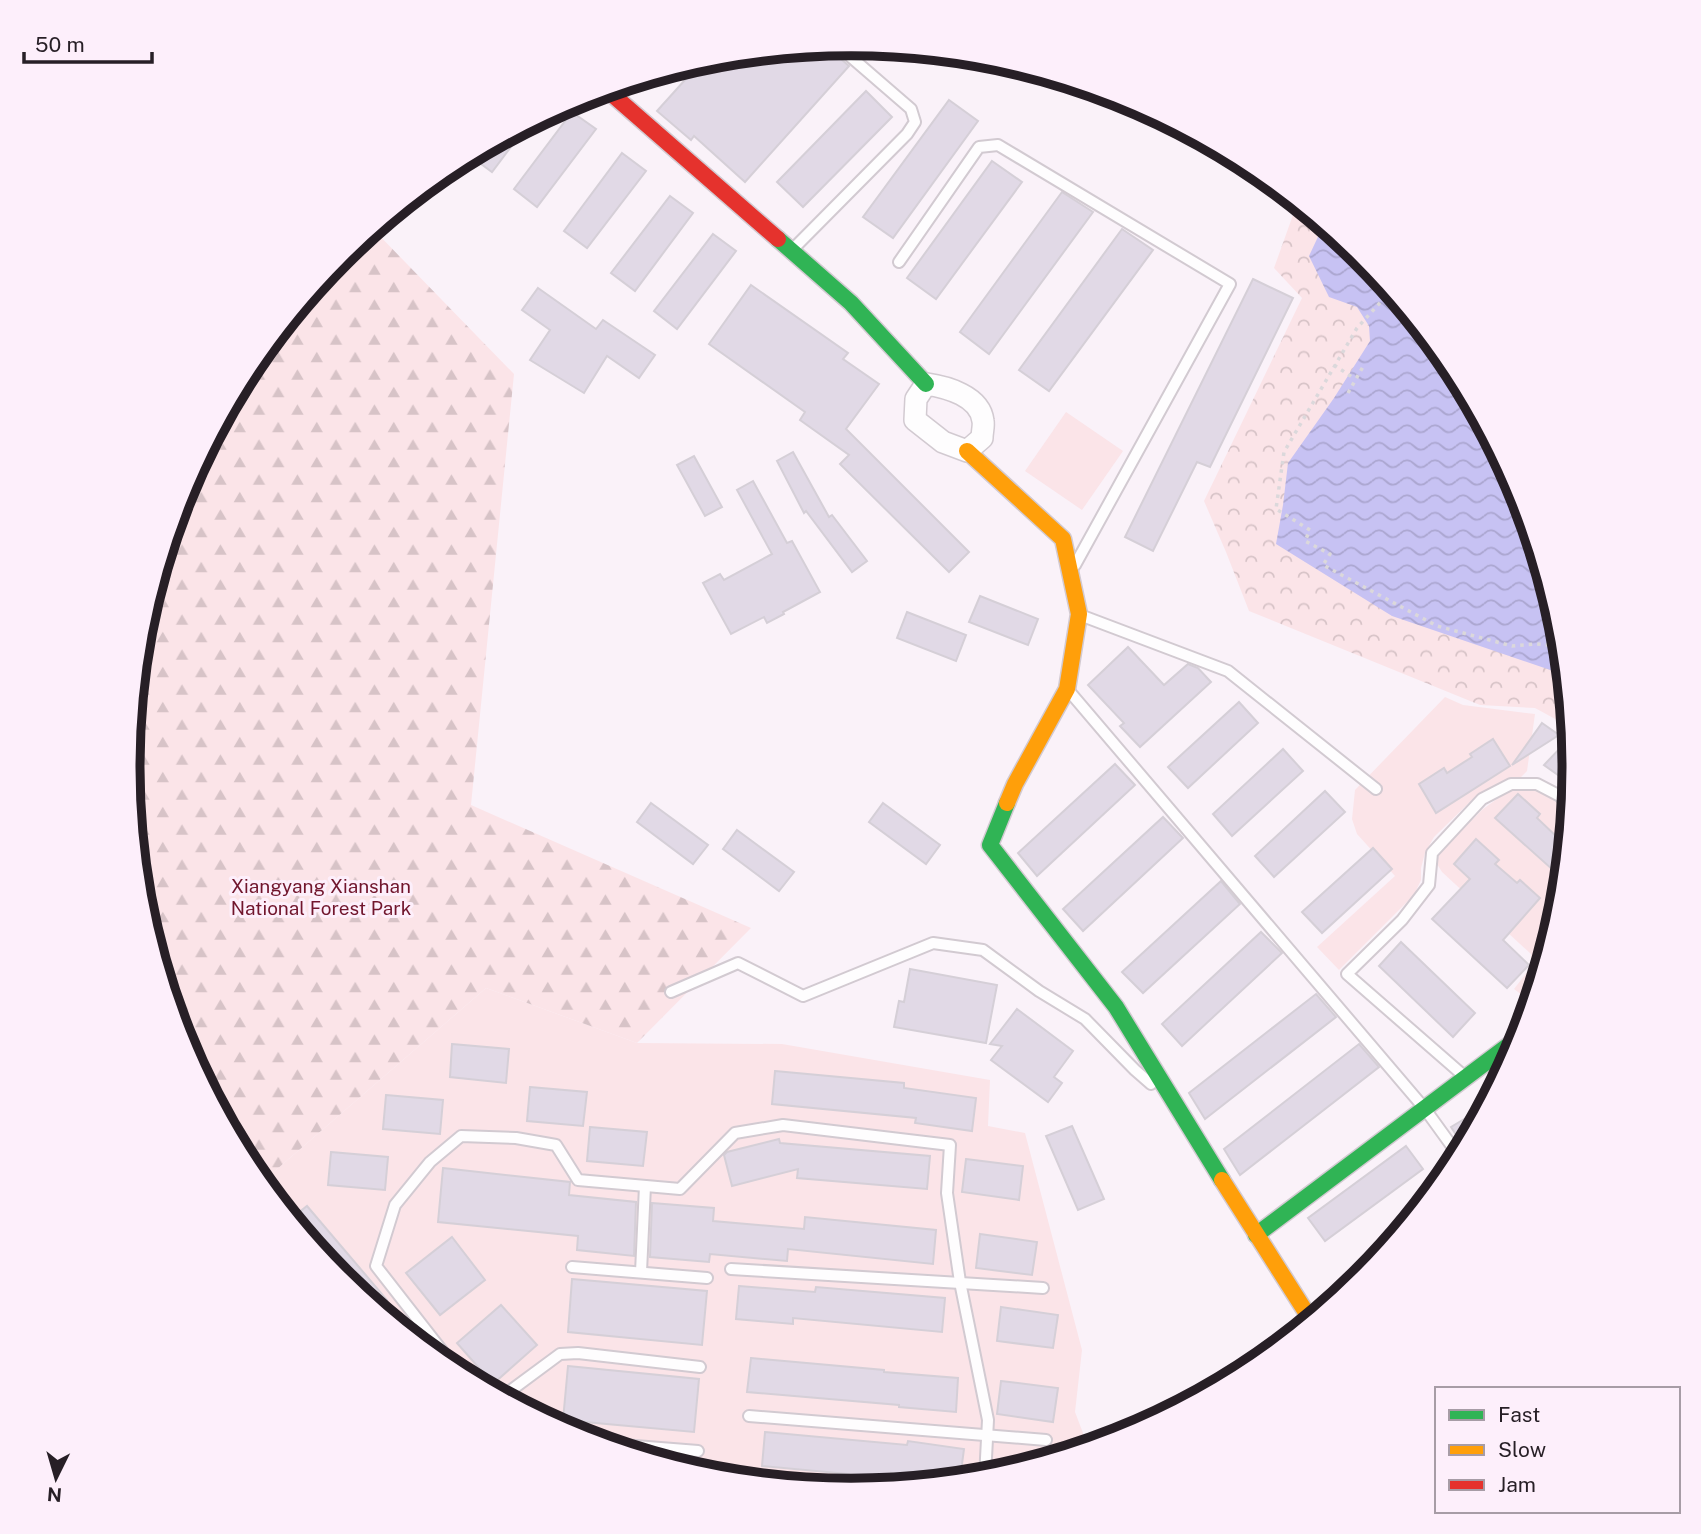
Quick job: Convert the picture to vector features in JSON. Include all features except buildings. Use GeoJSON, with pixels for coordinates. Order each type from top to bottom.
{"type":"FeatureCollection","features":[{"type":"Feature","properties":{"kind":"street"},"geometry":{"type":"LineString","coordinates":[[615,97],[851,303],[926,384],[952,390],[978,407],[983,421],[982,438],[967,451]]}},
{"type":"Feature","properties":{"kind":"street"},"geometry":{"type":"LineString","coordinates":[[926,384],[916,399],[915,420],[943,442],[967,451],[1062,539],[1079,614],[1067,689],[1015,784],[990,845],[1116,1007],[1306,1312]]}},
{"type":"Feature","properties":{"kind":"street"},"geometry":{"type":"LineString","coordinates":[[1256,1234],[1502,1050]]}},
{"type":"Feature","properties":{"kind":"lane"},"geometry":{"type":"LineString","coordinates":[[792,251],[907,134],[915,122],[911,109],[850,56]]}},
{"type":"Feature","properties":{"kind":"lane"},"geometry":{"type":"LineString","coordinates":[[899,262],[979,147],[999,145],[1230,284],[1070,574]]}},
{"type":"Feature","properties":{"kind":"lane"},"geometry":{"type":"LineString","coordinates":[[1079,614],[1228,671],[1376,789]]}},
{"type":"Feature","properties":{"kind":"lane"},"geometry":{"type":"LineString","coordinates":[[1067,689],[1425,1110],[1451,1147]]}},
{"type":"Feature","properties":{"kind":"lane"},"geometry":{"type":"LineString","coordinates":[[1466,1077],[1347,974],[1416,903],[1429,885],[1432,853],[1482,799],[1511,784],[1536,784],[1561,797]]}},
{"type":"Feature","properties":{"kind":"lane"},"geometry":{"type":"LineString","coordinates":[[671,992],[738,963],[803,996],[933,943],[983,950],[1040,991],[1085,1018],[1135,1070],[1175,1104]]}},
{"type":"Feature","properties":{"kind":"lane"},"geometry":{"type":"LineString","coordinates":[[438,1346],[376,1266],[395,1205],[430,1162],[461,1136],[516,1138],[556,1145],[578,1180],[680,1189],[735,1133],[783,1125],[950,1145],[947,1193],[960,1282],[988,1420],[986,1465]]}},
{"type":"Feature","properties":{"kind":"lane"},"geometry":{"type":"LineString","coordinates":[[641,1272],[645,1186]]}},
{"type":"Feature","properties":{"kind":"lane"},"geometry":{"type":"LineString","coordinates":[[572,1267],[707,1278]]}},
{"type":"Feature","properties":{"kind":"lane"},"geometry":{"type":"LineString","coordinates":[[731,1269],[1043,1288]]}},
{"type":"Feature","properties":{"kind":"lane"},"geometry":{"type":"LineString","coordinates":[[510,1391],[560,1354],[578,1353],[700,1367]]}},
{"type":"Feature","properties":{"kind":"lane"},"geometry":{"type":"LineString","coordinates":[[749,1416],[1046,1440]]}},
{"type":"Feature","properties":{"kind":"lane"},"geometry":{"type":"LineString","coordinates":[[643,1447],[698,1451]]}},
{"type":"Feature","properties":{"kind":"path"},"geometry":{"type":"LineString","coordinates":[[1385,298],[1357,328],[1284,452],[1276,509],[1310,530],[1305,541],[1330,554],[1324,565],[1437,626],[1512,646],[1551,645]]}},
{"type":"Feature","properties":{"kind":"path"},"geometry":{"type":"LineString","coordinates":[[1334,365],[1355,379]]}},
{"type":"Feature","properties":{"kind":"path"},"geometry":{"type":"LineString","coordinates":[[1348,393],[1364,365]]}},
{"type":"Feature","properties":{"kind":"green space"},"geometry":{"type":"Polygon","coordinates":[[[1297,214],[1319,232],[1353,264],[1415,334],[1442,372],[1488,453],[1524,538],[1537,583],[1548,628],[1560,722],[1535,708],[1480,705],[1249,611],[1204,501],[1302,298],[1274,268],[1293,215],[1297,214]]]}},
{"type":"Feature","properties":{"kind":"green space","name":"Xiangyang Xianshan National Forest Park"},"geometry":{"type":"Polygon","coordinates":[[[379,235],[514,374],[471,805],[751,928],[637,1043],[486,988],[269,1176],[213,1081],[177,996],[153,906],[146,860],[139,767],[141,720],[153,628],[177,538],[213,453],[259,372],[316,298],[379,235]]]}},
{"type":"Feature","properties":{"kind":"green space"},"geometry":{"type":"Polygon","coordinates":[[[1066,412],[1123,451],[1082,510],[1025,471],[1066,412]]]}},
{"type":"Feature","properties":{"kind":"green space"},"geometry":{"type":"Polygon","coordinates":[[[1445,697],[1463,705],[1535,714],[1527,771],[1520,778],[1478,794],[1434,837],[1425,853],[1421,880],[1414,895],[1339,970],[1317,947],[1395,876],[1357,834],[1352,819],[1355,790],[1445,697]]]}},
{"type":"Feature","properties":{"kind":"green space"},"geometry":{"type":"Polygon","coordinates":[[[1511,789],[1545,793],[1560,806],[1548,906],[1524,996],[1514,989],[1531,967],[1531,954],[1442,872],[1437,864],[1439,853],[1483,809],[1511,789]]]}},
{"type":"Feature","properties":{"kind":"green space"},"geometry":{"type":"Polygon","coordinates":[[[486,988],[637,1043],[782,1044],[990,1080],[988,1126],[1025,1133],[1082,1350],[1075,1412],[1083,1433],[1082,1439],[1035,1454],[943,1472],[850,1478],[758,1472],[666,1454],[622,1440],[536,1405],[455,1358],[418,1331],[348,1270],[316,1236],[269,1176],[486,988]]]}},
{"type":"Feature","properties":{"kind":"water"},"geometry":{"type":"Polygon","coordinates":[[[1320,233],[1385,298],[1415,334],[1466,412],[1488,453],[1524,538],[1548,628],[1555,671],[1392,616],[1276,544],[1288,463],[1370,341],[1369,326],[1357,307],[1329,297],[1309,256],[1320,233]]]}},
{"type":"Feature","properties":{"kind":"traffic: fast"},"geometry":{"type":"LineString","coordinates":[[778,239],[851,303],[926,384]]}},
{"type":"Feature","properties":{"kind":"traffic: fast"},"geometry":{"type":"LineString","coordinates":[[1007,803],[990,845],[1116,1007],[1222,1180]]}},
{"type":"Feature","properties":{"kind":"traffic: fast"},"geometry":{"type":"LineString","coordinates":[[1256,1235],[1502,1050]]}},
{"type":"Feature","properties":{"kind":"traffic: slow"},"geometry":{"type":"LineString","coordinates":[[967,451],[1063,539],[1079,614],[1067,689],[1007,803]]}},
{"type":"Feature","properties":{"kind":"traffic: slow"},"geometry":{"type":"LineString","coordinates":[[1222,1180],[1306,1312]]}},
{"type":"Feature","properties":{"kind":"traffic: jam"},"geometry":{"type":"LineString","coordinates":[[615,97],[778,239]]}}]}
